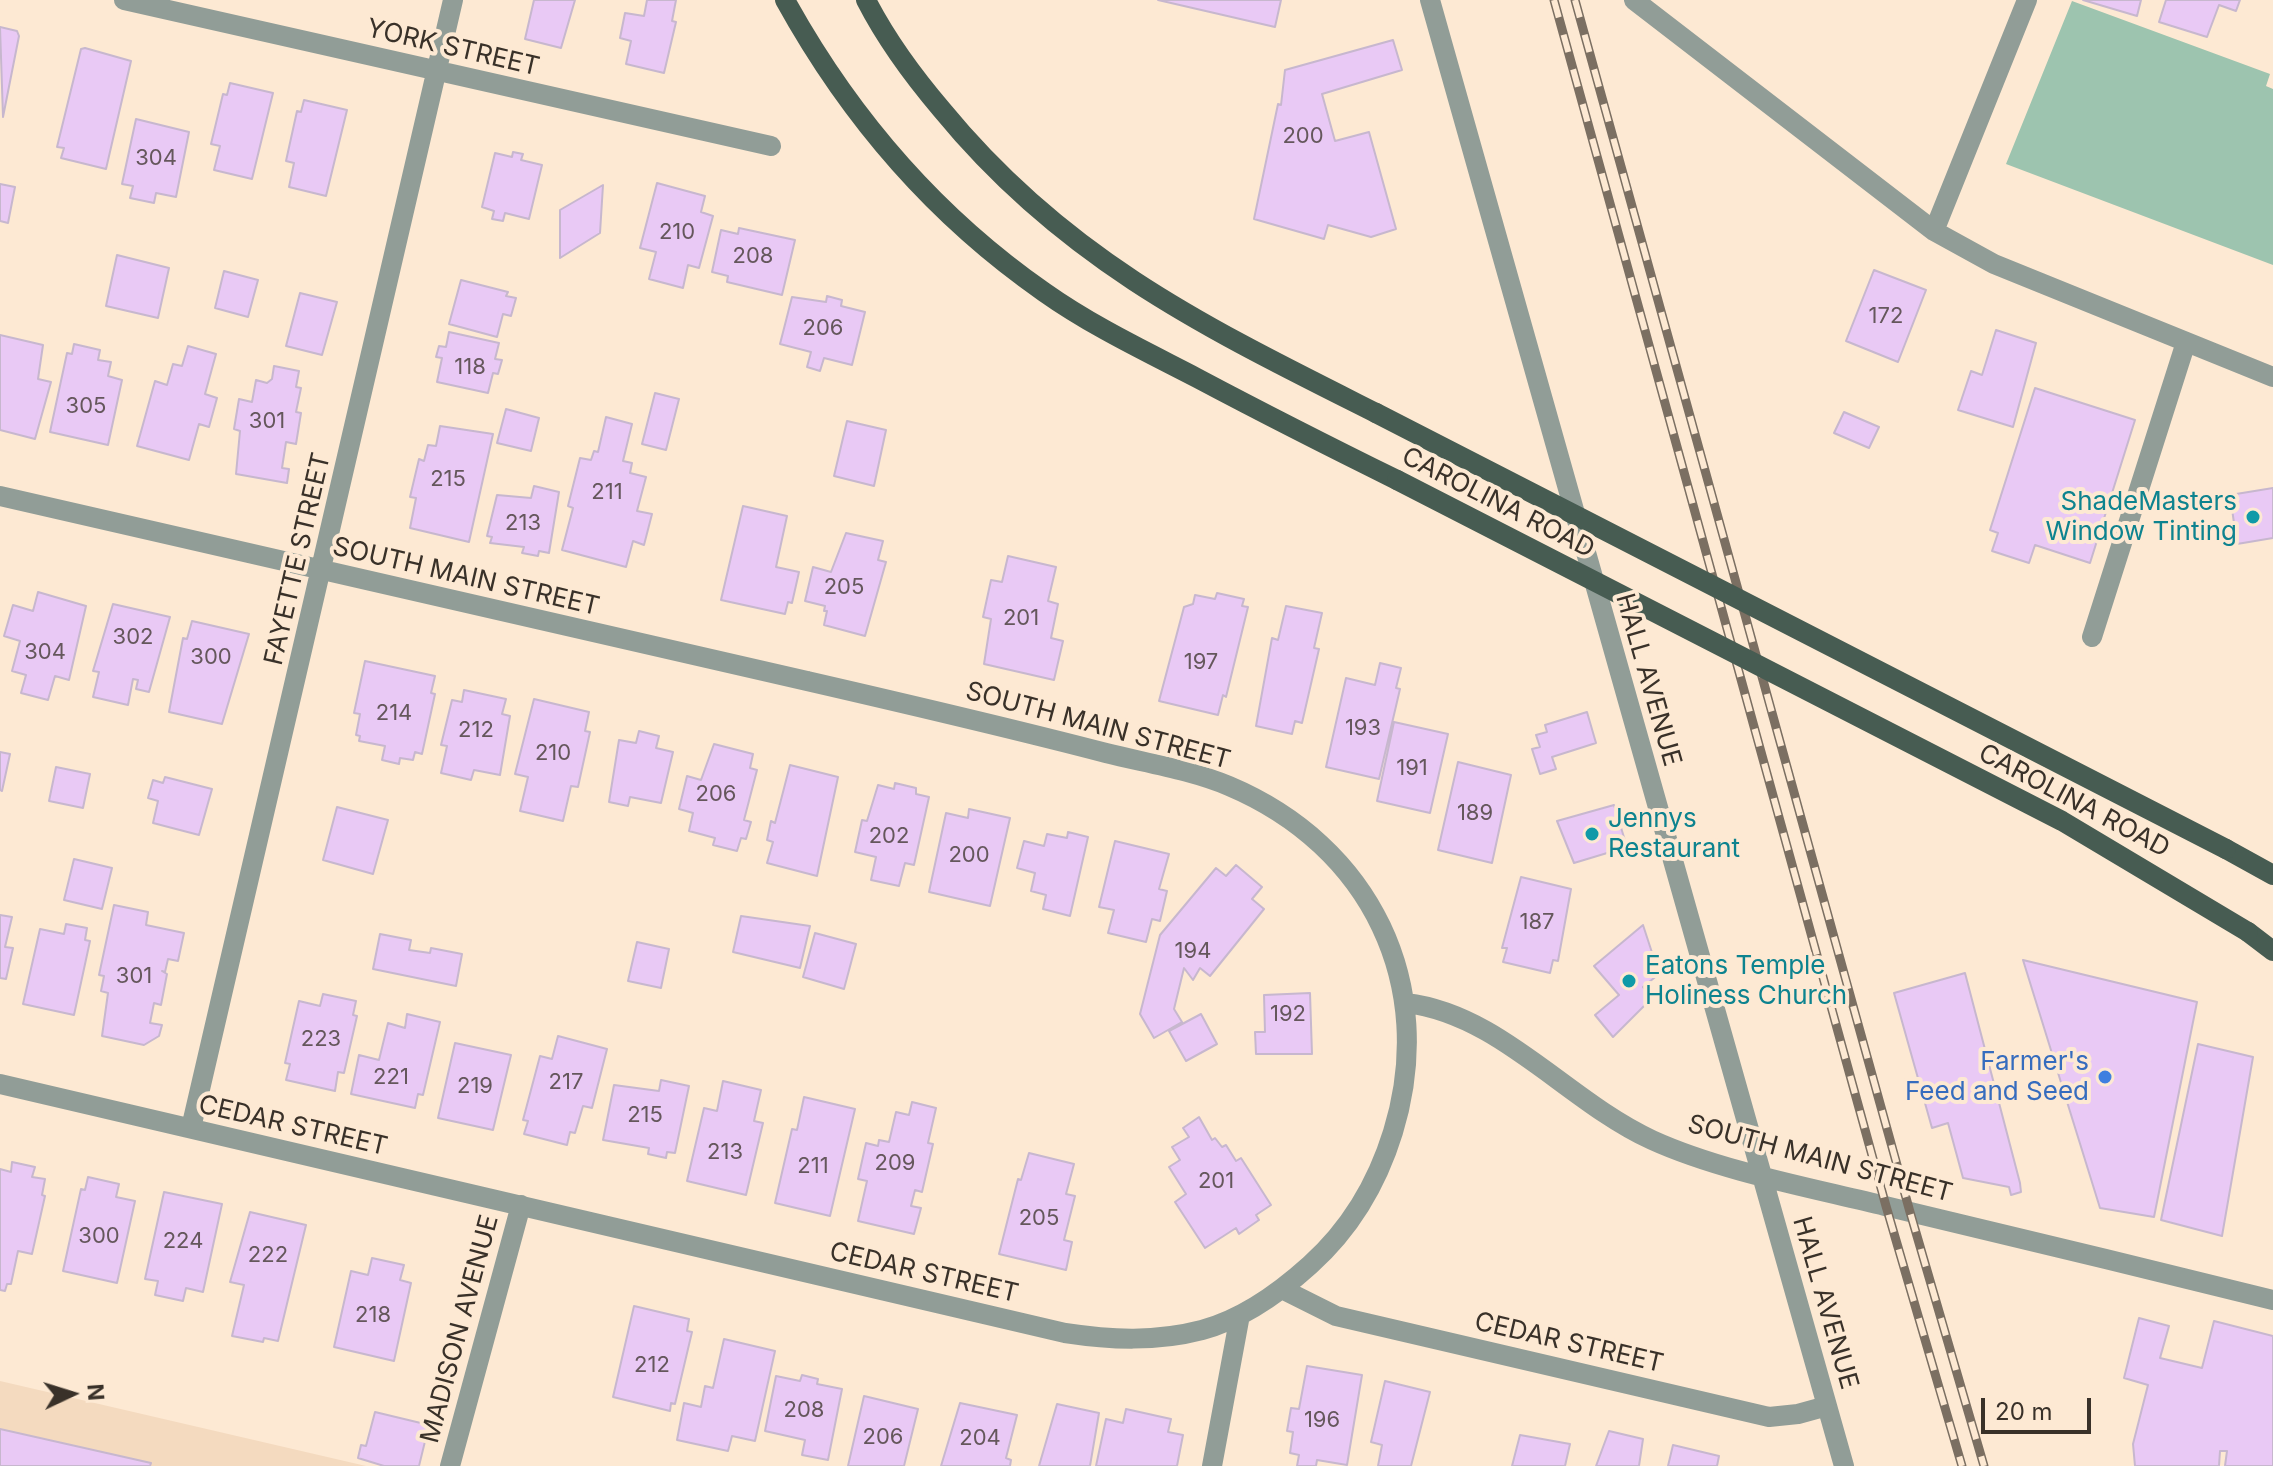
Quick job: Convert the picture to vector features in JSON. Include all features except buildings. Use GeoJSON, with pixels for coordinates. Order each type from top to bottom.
{"type":"FeatureCollection","features":[{"type":"Feature","properties":{"kind":"main road","name":"CAROLINA ROAD"},"geometry":{"type":"LineString","coordinates":[[785,0],[813,50],[873,134],[940,206],[988,249],[1043,291],[1104,331],[2062,821],[2248,932],[2273,951]]}},
{"type":"Feature","properties":{"kind":"main road","name":"CAROLINA ROAD"},"geometry":{"type":"LineString","coordinates":[[866,0],[900,55],[964,137],[1057,228],[1110,268],[1224,336],[2273,875]]}},
{"type":"Feature","properties":{"kind":"street","name":"YORK STREET"},"geometry":{"type":"LineString","coordinates":[[124,0],[771,146]]}},
{"type":"Feature","properties":{"kind":"street","name":"FAYETTE STREET"},"geometry":{"type":"LineString","coordinates":[[191,1128],[439,72],[453,0]]}},
{"type":"Feature","properties":{"kind":"street","name":"HALL AVENUE"},"geometry":{"type":"LineString","coordinates":[[1430,0],[1844,1466]]}},
{"type":"Feature","properties":{"kind":"street"},"geometry":{"type":"LineString","coordinates":[[1634,0],[1934,231],[1994,264],[2273,377]]}},
{"type":"Feature","properties":{"kind":"street"},"geometry":{"type":"LineString","coordinates":[[1934,231],[2027,0]]}},
{"type":"Feature","properties":{"kind":"street"},"geometry":{"type":"LineString","coordinates":[[2092,637],[2186,342]]}},
{"type":"Feature","properties":{"kind":"street","name":"SOUTH MAIN STREET"},"geometry":{"type":"LineString","coordinates":[[0,496],[984,721],[1227,785],[1281,813],[1314,838],[1350,875],[1379,917],[1395,955],[1406,1003],[1434,1006],[1460,1015],[1491,1033],[1568,1090],[1652,1140],[1761,1176],[2273,1299]]}},
{"type":"Feature","properties":{"kind":"street"},"geometry":{"type":"LineString","coordinates":[[1282,1289],[1332,1245],[1359,1209],[1386,1154],[1405,1094],[1409,1054],[1406,1003]]}},
{"type":"Feature","properties":{"kind":"street","name":"CEDAR STREET"},"geometry":{"type":"LineString","coordinates":[[0,1084],[1065,1333],[1105,1339],[1155,1338],[1205,1329],[1240,1315],[1282,1289],[1336,1316],[1769,1417],[1798,1414],[1827,1406]]}},
{"type":"Feature","properties":{"kind":"street","name":"MADISON AVENUE"},"geometry":{"type":"LineString","coordinates":[[450,1466],[521,1205]]}},
{"type":"Feature","properties":{"kind":"street"},"geometry":{"type":"LineString","coordinates":[[1212,1466],[1240,1315]]}},
{"type":"Feature","properties":{"kind":"shaded area"},"geometry":{"type":"Polygon","coordinates":[[[0,1381],[366,1466],[0,1466],[0,1381]]]}},
{"type":"Feature","properties":{"kind":"green space"},"geometry":{"type":"Polygon","coordinates":[[[2072,1],[2270,74],[2266,86],[2273,89],[2273,265],[2006,164],[2072,1]]]}},
{"type":"Feature","properties":{"kind":"railway"},"geometry":{"type":"LineString","coordinates":[[1554,0],[1886,1206],[1962,1466]]}},
{"type":"Feature","properties":{"kind":"railway"},"geometry":{"type":"LineString","coordinates":[[1575,0],[1910,1212],[1984,1466]]}},
{"type":"Feature","properties":{"kind":"place","name":"ShadeMasters Window Tinting"},"geometry":{"type":"Point","coordinates":[2253,517]}},
{"type":"Feature","properties":{"kind":"place","name":"Jennys Restaurant"},"geometry":{"type":"Point","coordinates":[1592,834]}},
{"type":"Feature","properties":{"kind":"place","name":"Eatons Temple Holiness Church"},"geometry":{"type":"Point","coordinates":[1629,981]}},
{"type":"Feature","properties":{"kind":"place","name":"Farmer's Feed and Seed"},"geometry":{"type":"Point","coordinates":[2105,1077]}}]}
